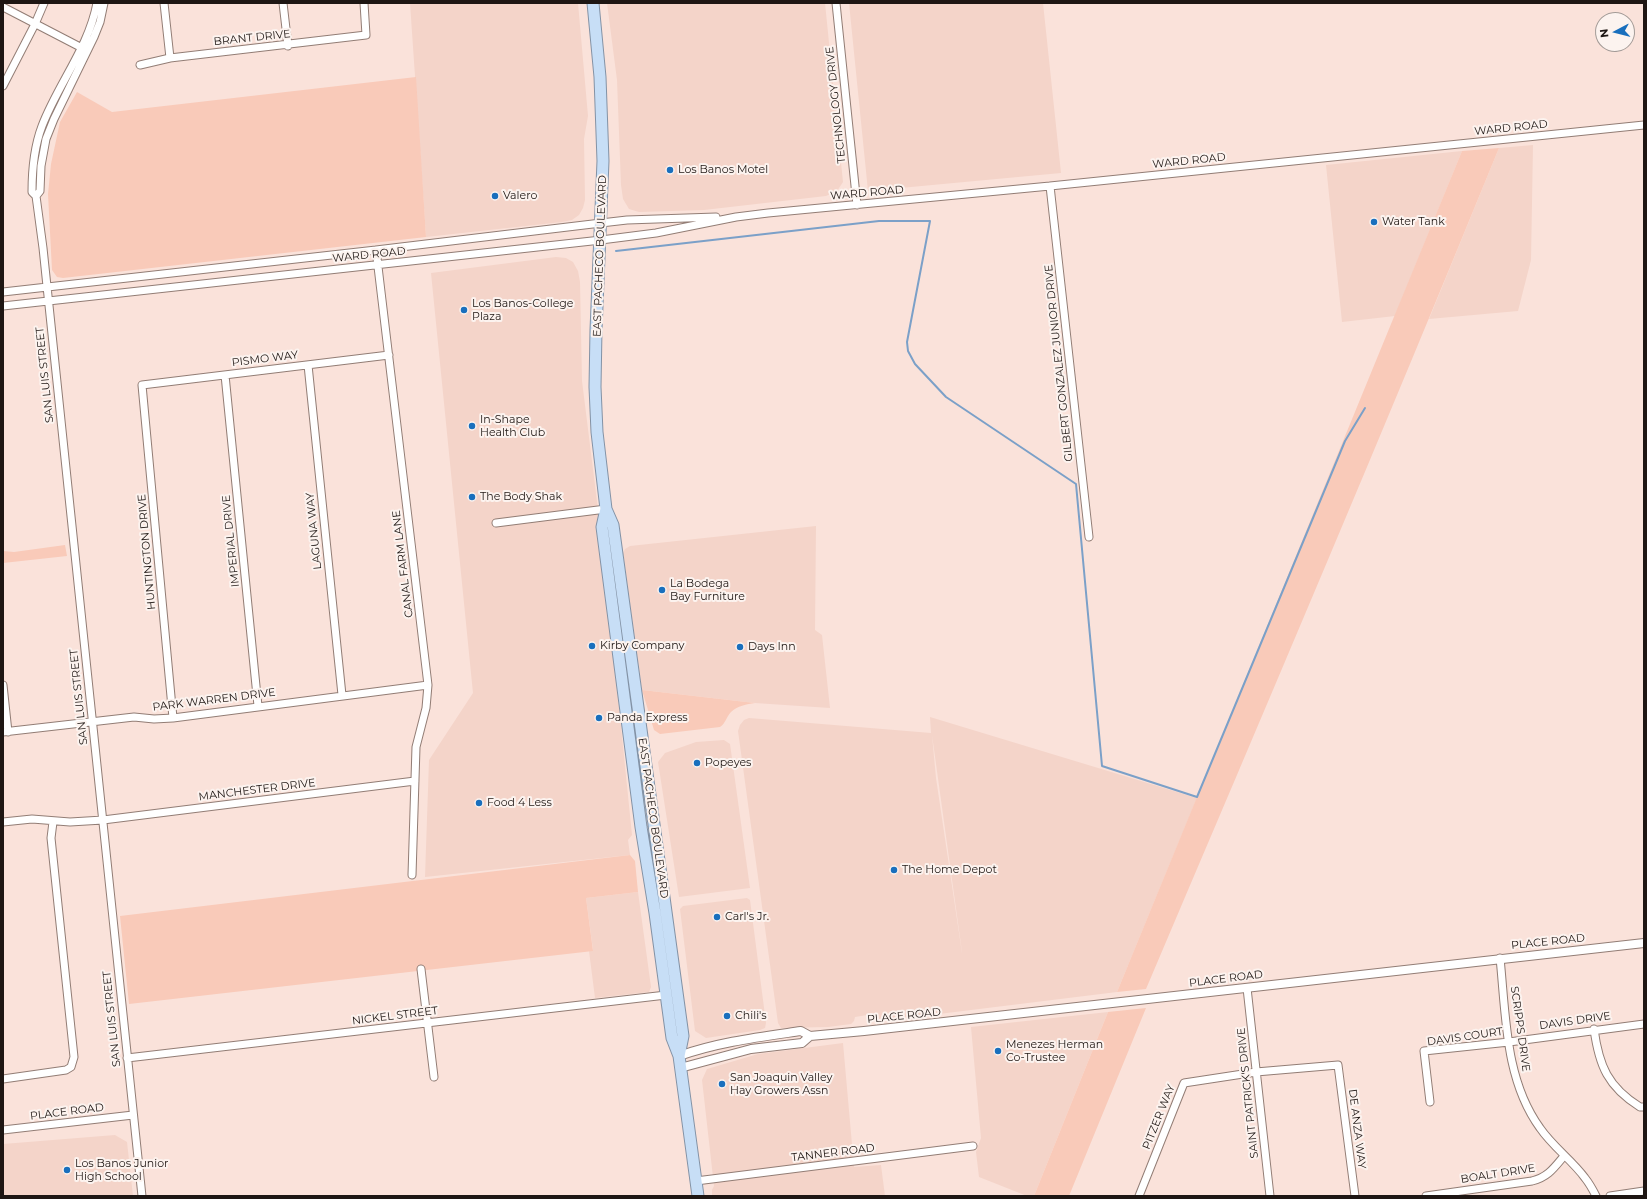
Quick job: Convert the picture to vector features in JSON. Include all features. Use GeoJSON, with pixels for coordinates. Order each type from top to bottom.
{"type":"FeatureCollection","features":[{"type":"Feature","properties":{"kind":"highway","name":"EAST PACHECO BOULEVARD"},"geometry":{"type":"LineString","coordinates":[[593,3],[600,77],[604,161],[596,330],[595,387],[597,432],[606,509],[613,525],[677,989],[683,1036],[680,1062]]}},
{"type":"Feature","properties":{"kind":"highway","name":"EAST PACHECO BOULEVARD"},"geometry":{"type":"LineString","coordinates":[[606,509],[602,527],[638,805],[672,1038],[680,1062],[698,1196]]}},
{"type":"Feature","properties":{"kind":"street"},"geometry":{"type":"LineString","coordinates":[[3,86],[35,24],[44,3]]}},
{"type":"Feature","properties":{"kind":"street","name":"SAN LUIS STREET"},"geometry":{"type":"LineString","coordinates":[[84,49],[97,3]]}},
{"type":"Feature","properties":{"kind":"street","name":"SAN LUIS STREET"},"geometry":{"type":"LineString","coordinates":[[104,3],[100,22],[84,49],[46,139],[40,166],[40,192],[36,196],[49,300],[142,1196]]}},
{"type":"Feature","properties":{"kind":"street"},"geometry":{"type":"LineString","coordinates":[[164,3],[170,58]]}},
{"type":"Feature","properties":{"kind":"street"},"geometry":{"type":"LineString","coordinates":[[283,3],[288,46]]}},
{"type":"Feature","properties":{"kind":"street","name":"BRANT DRIVE"},"geometry":{"type":"LineString","coordinates":[[140,65],[170,58],[288,46],[366,35],[364,3]]}},
{"type":"Feature","properties":{"kind":"street","name":"TECHNOLOGY DRIVE"},"geometry":{"type":"LineString","coordinates":[[836,3],[857,205]]}},
{"type":"Feature","properties":{"kind":"street"},"geometry":{"type":"LineString","coordinates":[[3,7],[84,49]]}},
{"type":"Feature","properties":{"kind":"street","name":"WARD ROAD"},"geometry":{"type":"LineString","coordinates":[[3,306],[378,266],[600,240],[656,233],[736,217],[768,213],[1050,186],[1644,125]]}},
{"type":"Feature","properties":{"kind":"street","name":"GILBERT GONZALEZ JUNIOR DRIVE"},"geometry":{"type":"LineString","coordinates":[[1050,186],[1089,537]]}},
{"type":"Feature","properties":{"kind":"street","name":"WARD ROAD"},"geometry":{"type":"LineString","coordinates":[[3,292],[627,220],[736,217]]}},
{"type":"Feature","properties":{"kind":"street","name":"CANAL FARM LANE"},"geometry":{"type":"LineString","coordinates":[[376,250],[428,684],[426,708],[416,747],[412,875]]}},
{"type":"Feature","properties":{"kind":"street","name":"PISMO WAY"},"geometry":{"type":"LineString","coordinates":[[142,385],[389,356]]}},
{"type":"Feature","properties":{"kind":"street","name":"LAGUNA WAY"},"geometry":{"type":"LineString","coordinates":[[308,365],[342,695]]}},
{"type":"Feature","properties":{"kind":"street","name":"IMPERIAL DRIVE"},"geometry":{"type":"LineString","coordinates":[[225,375],[258,706]]}},
{"type":"Feature","properties":{"kind":"street","name":"HUNTINGTON DRIVE"},"geometry":{"type":"LineString","coordinates":[[142,385],[173,718]]}},
{"type":"Feature","properties":{"kind":"street"},"geometry":{"type":"LineString","coordinates":[[496,522],[606,509]]}},
{"type":"Feature","properties":{"kind":"street","name":"PARK WARREN DRIVE"},"geometry":{"type":"LineString","coordinates":[[6,732],[134,717],[154,719],[173,718],[428,684]]}},
{"type":"Feature","properties":{"kind":"street"},"geometry":{"type":"LineString","coordinates":[[3,685],[6,732]]}},
{"type":"Feature","properties":{"kind":"street","name":"MANCHESTER DRIVE"},"geometry":{"type":"LineString","coordinates":[[3,822],[32,819],[53,822],[103,820],[414,781]]}},
{"type":"Feature","properties":{"kind":"street"},"geometry":{"type":"LineString","coordinates":[[3,1079],[61,1072],[66,1070],[73,1063],[51,838],[53,822]]}},
{"type":"Feature","properties":{"kind":"street","name":"PLACE ROAD"},"geometry":{"type":"LineString","coordinates":[[680,1062],[751,1049],[802,1042],[810,1036],[1644,943]]}},
{"type":"Feature","properties":{"kind":"street","name":"SCRIPPS DRIVE"},"geometry":{"type":"LineString","coordinates":[[1500,958],[1509,1042],[1515,1076],[1525,1103],[1540,1129],[1586,1179],[1596,1196]]}},
{"type":"Feature","properties":{"kind":"street"},"geometry":{"type":"LineString","coordinates":[[421,969],[434,1077]]}},
{"type":"Feature","properties":{"kind":"street","name":"SAINT PATRICK'S DRIVE"},"geometry":{"type":"LineString","coordinates":[[1247,988],[1270,1196]]}},
{"type":"Feature","properties":{"kind":"street","name":"NICKEL STREET"},"geometry":{"type":"LineString","coordinates":[[127,1058],[666,995]]}},
{"type":"Feature","properties":{"kind":"street","name":"DAVIS DRIVE"},"geometry":{"type":"LineString","coordinates":[[1509,1042],[1594,1029],[1644,1024]]}},
{"type":"Feature","properties":{"kind":"street"},"geometry":{"type":"LineString","coordinates":[[1594,1029],[1597,1050],[1606,1074],[1612,1084],[1624,1096],[1640,1107],[1644,1106]]}},
{"type":"Feature","properties":{"kind":"street","name":"PLACE ROAD"},"geometry":{"type":"LineString","coordinates":[[680,1062],[702,1048],[738,1040],[801,1031],[810,1036]]}},
{"type":"Feature","properties":{"kind":"street","name":"DAVIS COURT"},"geometry":{"type":"LineString","coordinates":[[1430,1102],[1424,1051],[1509,1042]]}},
{"type":"Feature","properties":{"kind":"street","name":"PITZER WAY"},"geometry":{"type":"LineString","coordinates":[[1139,1196],[1184,1083],[1256,1072],[1338,1065]]}},
{"type":"Feature","properties":{"kind":"street","name":"DE ANZA WAY"},"geometry":{"type":"LineString","coordinates":[[1338,1065],[1355,1196]]}},
{"type":"Feature","properties":{"kind":"street","name":"PLACE ROAD"},"geometry":{"type":"LineString","coordinates":[[3,1130],[133,1115]]}},
{"type":"Feature","properties":{"kind":"street","name":"TANNER ROAD"},"geometry":{"type":"LineString","coordinates":[[696,1181],[973,1146]]}},
{"type":"Feature","properties":{"kind":"street","name":"BOALT DRIVE"},"geometry":{"type":"LineString","coordinates":[[1426,1196],[1542,1179],[1550,1173],[1564,1156]]}},
{"type":"Feature","properties":{"kind":"street"},"geometry":{"type":"LineString","coordinates":[[1610,1196],[1644,1191]]}},
{"type":"Feature","properties":{"kind":"shaded area"},"geometry":{"type":"Polygon","coordinates":[[[410,3],[578,3],[588,116],[584,139],[585,200],[579,215],[572,220],[562,222],[426,237],[410,3]]]}},
{"type":"Feature","properties":{"kind":"shaded area"},"geometry":{"type":"Polygon","coordinates":[[[607,3],[825,3],[843,182],[837,191],[826,196],[704,210],[639,212],[629,209],[623,199],[621,185],[617,80],[607,3]]]}},
{"type":"Feature","properties":{"kind":"shaded area"},"geometry":{"type":"Polygon","coordinates":[[[849,3],[1043,3],[1061,173],[868,191],[849,3]]]}},
{"type":"Feature","properties":{"kind":"shaded area"},"geometry":{"type":"Polygon","coordinates":[[[416,77],[426,237],[63,278],[57,277],[52,270],[48,194],[51,164],[60,122],[77,92],[112,112],[416,77]]]}},
{"type":"Feature","properties":{"kind":"shaded area"},"geometry":{"type":"Polygon","coordinates":[[[1533,145],[1531,260],[1518,311],[1429,319],[1499,148],[1533,145]]]}},
{"type":"Feature","properties":{"kind":"shaded area"},"geometry":{"type":"Polygon","coordinates":[[[1499,148],[1280,674],[1146,989],[1117,992],[1462,151],[1499,148]]]}},
{"type":"Feature","properties":{"kind":"shaded area"},"geometry":{"type":"Polygon","coordinates":[[[1462,151],[1395,316],[1342,322],[1326,165],[1462,151]]]}},
{"type":"Feature","properties":{"kind":"shaded area"},"geometry":{"type":"Polygon","coordinates":[[[556,257],[566,258],[573,262],[578,271],[580,282],[582,381],[603,549],[632,835],[628,840],[630,855],[425,877],[429,760],[473,693],[431,273],[556,257]]]}},
{"type":"Feature","properties":{"kind":"shaded area"},"geometry":{"type":"Polygon","coordinates":[[[816,526],[815,630],[822,635],[830,708],[755,703],[642,690],[623,553],[625,549],[630,546],[816,526]]]}},
{"type":"Feature","properties":{"kind":"shaded area"},"geometry":{"type":"Polygon","coordinates":[[[65,545],[67,556],[3,563],[3,551],[14,552],[65,545]]]}},
{"type":"Feature","properties":{"kind":"shaded area"},"geometry":{"type":"Polygon","coordinates":[[[642,690],[755,703],[733,710],[729,714],[724,724],[720,727],[660,734],[654,730],[642,690]]]}},
{"type":"Feature","properties":{"kind":"shaded area"},"geometry":{"type":"Polygon","coordinates":[[[930,717],[1197,798],[1117,992],[874,1022],[869,1019],[867,1015],[855,1017],[851,1024],[828,1027],[781,1028],[778,1023],[738,731],[740,725],[744,720],[749,718],[931,733],[930,717]],[[932,735],[936,778],[962,953],[932,735]]]}},
{"type":"Feature","properties":{"kind":"shaded area"},"geometry":{"type":"Polygon","coordinates":[[[724,740],[730,744],[750,888],[679,897],[658,762],[665,753],[696,742],[724,740]]]}},
{"type":"Feature","properties":{"kind":"shaded area"},"geometry":{"type":"Polygon","coordinates":[[[630,855],[635,861],[638,892],[586,898],[593,951],[129,1004],[120,916],[630,855]]]}},
{"type":"Feature","properties":{"kind":"shaded area"},"geometry":{"type":"Polygon","coordinates":[[[638,892],[651,987],[649,992],[595,998],[589,951],[593,950],[586,898],[638,892]]]}},
{"type":"Feature","properties":{"kind":"shaded area"},"geometry":{"type":"Polygon","coordinates":[[[747,898],[750,900],[766,1023],[765,1028],[706,1038],[695,1031],[680,909],[683,906],[747,898]]]}},
{"type":"Feature","properties":{"kind":"shaded area"},"geometry":{"type":"Polygon","coordinates":[[[1146,1008],[1069,1196],[1034,1196],[1108,1012],[1146,1008]]]}},
{"type":"Feature","properties":{"kind":"shaded area"},"geometry":{"type":"Polygon","coordinates":[[[1108,1012],[1034,1196],[1027,1196],[979,1177],[976,1152],[981,1138],[971,1027],[1108,1012]]]}},
{"type":"Feature","properties":{"kind":"shaded area"},"geometry":{"type":"Polygon","coordinates":[[[843,1043],[854,1167],[881,1165],[885,1196],[712,1196],[714,1186],[702,1080],[707,1069],[758,1054],[843,1043]]]}},
{"type":"Feature","properties":{"kind":"shaded area","name":"Los Banos Junior High School"},"geometry":{"type":"Polygon","coordinates":[[[115,1135],[127,1142],[133,1196],[3,1196],[3,1144],[115,1135]]]}},
{"type":"Feature","properties":{"kind":"waterway"},"geometry":{"type":"LineString","coordinates":[[616,251],[879,221],[930,221],[907,342],[908,351],[915,364],[946,397],[1076,484],[1102,766],[1197,797],[1345,441],[1365,408]]}},
{"type":"Feature","properties":{"kind":"place","name":"Los Banos Motel"},"geometry":{"type":"Point","coordinates":[670,170]}},
{"type":"Feature","properties":{"kind":"place","name":"Valero"},"geometry":{"type":"Point","coordinates":[495,196]}},
{"type":"Feature","properties":{"kind":"place","name":"Water Tank"},"geometry":{"type":"Point","coordinates":[1374,222]}},
{"type":"Feature","properties":{"kind":"place","name":"Los Banos-College Plaza"},"geometry":{"type":"Point","coordinates":[464,310]}},
{"type":"Feature","properties":{"kind":"place","name":"In-Shape Health Club"},"geometry":{"type":"Point","coordinates":[472,426]}},
{"type":"Feature","properties":{"kind":"place","name":"The Body Shak"},"geometry":{"type":"Point","coordinates":[472,497]}},
{"type":"Feature","properties":{"kind":"place","name":"La Bodega Bay Furniture"},"geometry":{"type":"Point","coordinates":[662,590]}},
{"type":"Feature","properties":{"kind":"place","name":"Kirby Company"},"geometry":{"type":"Point","coordinates":[592,646]}},
{"type":"Feature","properties":{"kind":"place","name":"Days Inn"},"geometry":{"type":"Point","coordinates":[740,647]}},
{"type":"Feature","properties":{"kind":"place","name":"Panda Express"},"geometry":{"type":"Point","coordinates":[599,718]}},
{"type":"Feature","properties":{"kind":"place","name":"Popeyes"},"geometry":{"type":"Point","coordinates":[697,763]}},
{"type":"Feature","properties":{"kind":"place","name":"Food 4 Less"},"geometry":{"type":"Point","coordinates":[479,803]}},
{"type":"Feature","properties":{"kind":"place","name":"The Home Depot"},"geometry":{"type":"Point","coordinates":[894,870]}},
{"type":"Feature","properties":{"kind":"place","name":"Carl's Jr."},"geometry":{"type":"Point","coordinates":[717,917]}},
{"type":"Feature","properties":{"kind":"place","name":"Chili's"},"geometry":{"type":"Point","coordinates":[727,1016]}},
{"type":"Feature","properties":{"kind":"place","name":"Menezes Herman Co-Trustee"},"geometry":{"type":"Point","coordinates":[998,1051]}},
{"type":"Feature","properties":{"kind":"place","name":"San Joaquin Valley Hay Growers Assn"},"geometry":{"type":"Point","coordinates":[722,1084]}},
{"type":"Feature","properties":{"kind":"place","name":"Los Banos Junior High School"},"geometry":{"type":"Point","coordinates":[67,1170]}}]}
